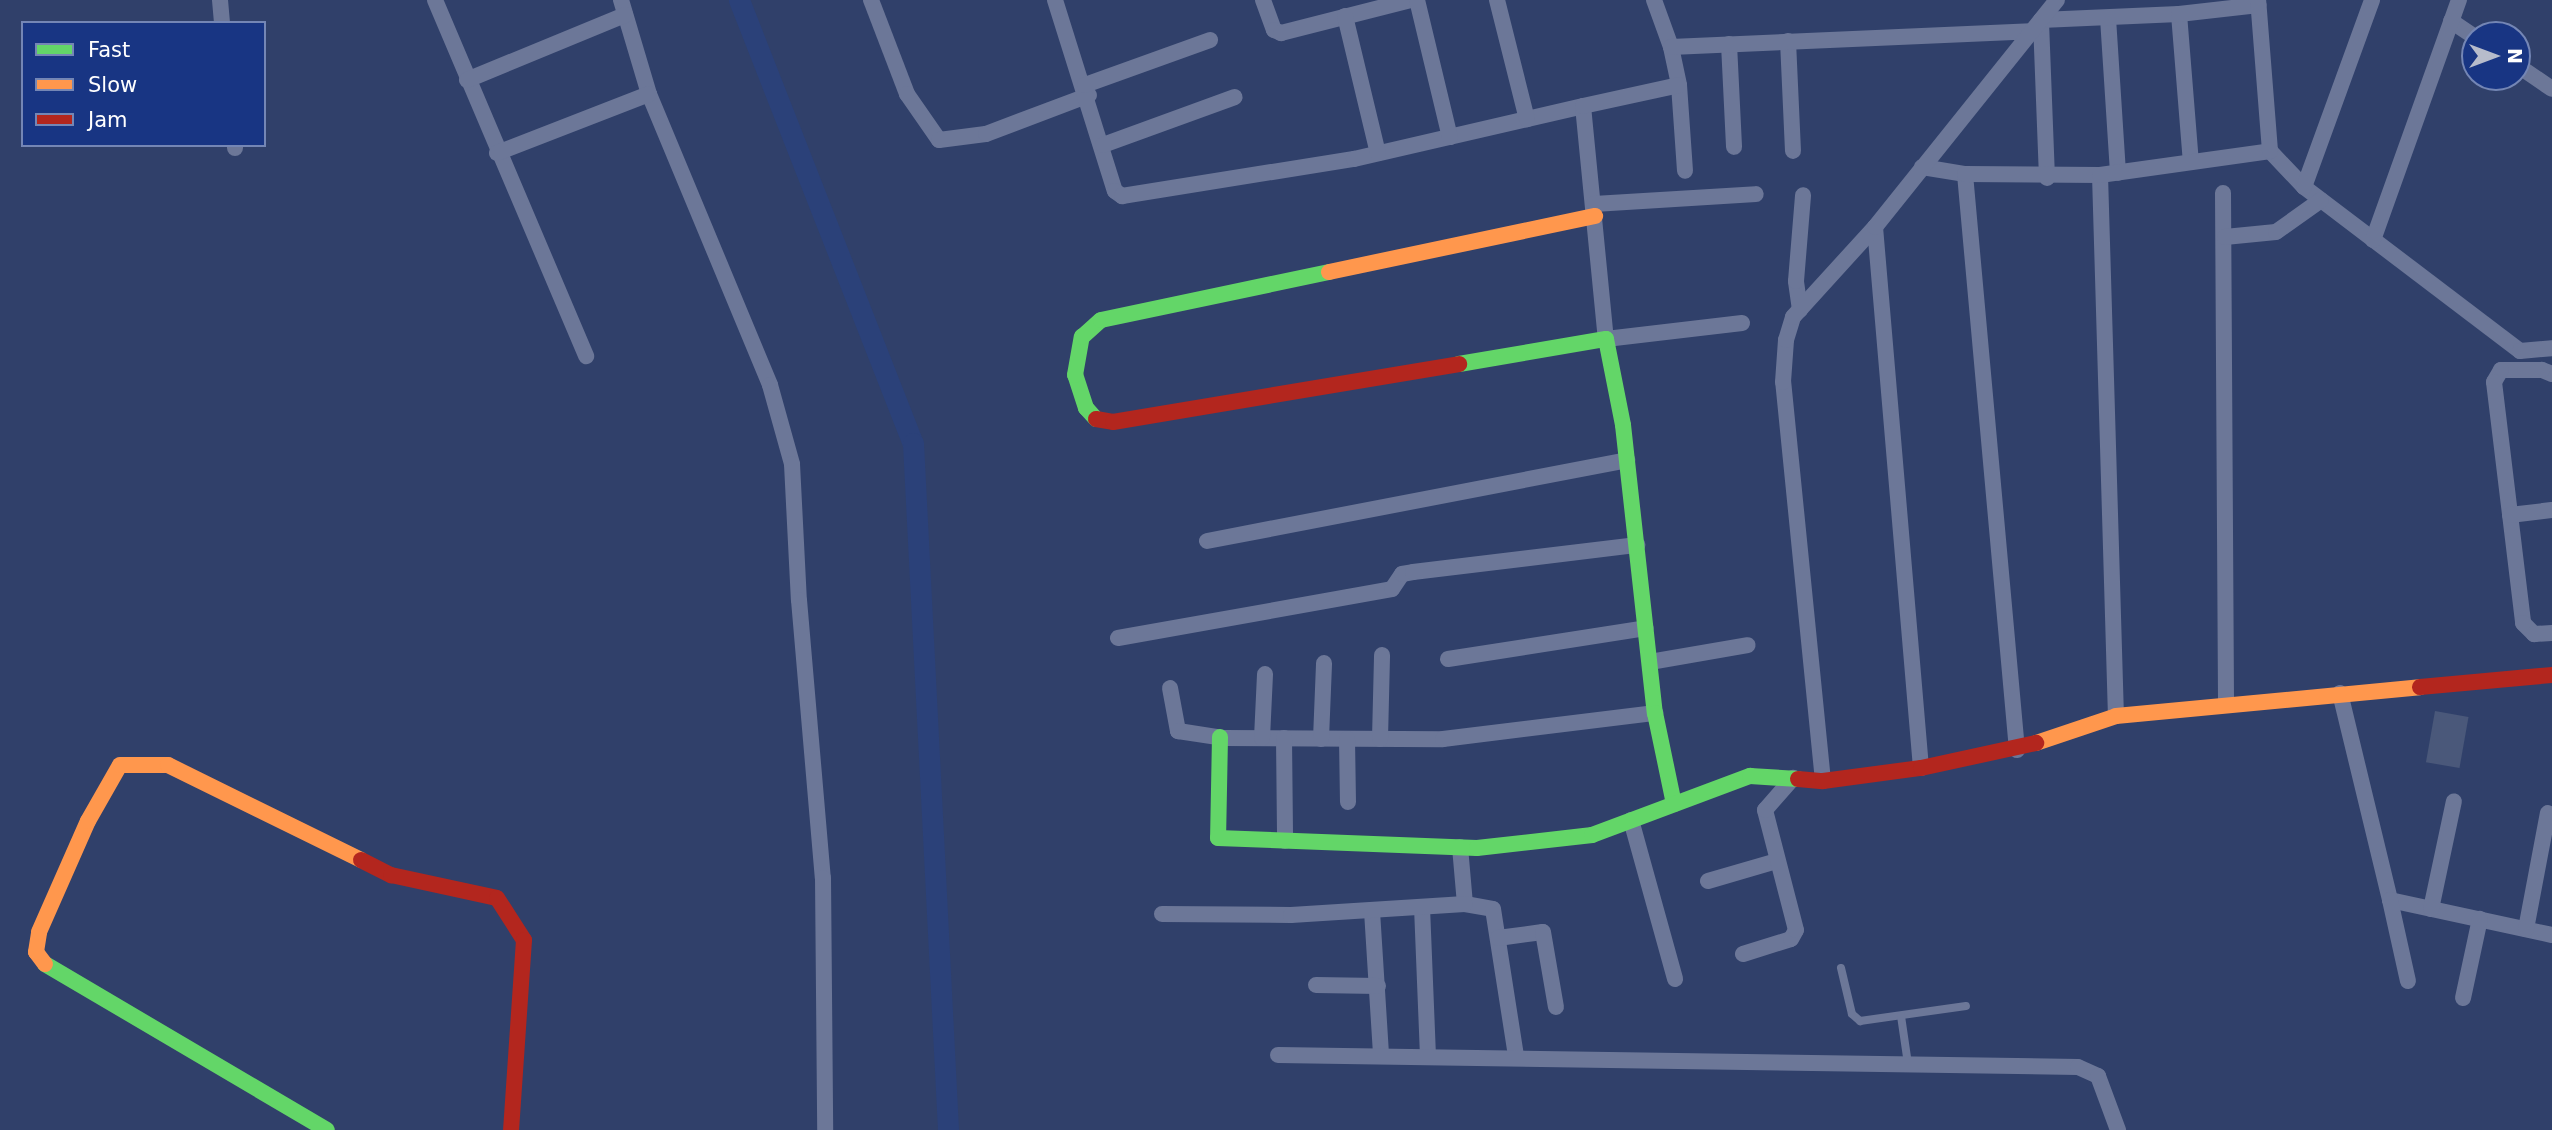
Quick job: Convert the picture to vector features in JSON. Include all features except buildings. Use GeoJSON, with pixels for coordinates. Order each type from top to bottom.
{"type":"FeatureCollection","features":[{"type":"Feature","properties":{"kind":"street"},"geometry":{"type":"LineString","coordinates":[[220,0],[222,21]]}},
{"type":"Feature","properties":{"kind":"street"},"geometry":{"type":"LineString","coordinates":[[435,0],[497,153],[586,356]]}},
{"type":"Feature","properties":{"kind":"street"},"geometry":{"type":"LineString","coordinates":[[872,0],[907,94],[939,140],[986,134],[1210,40]]}},
{"type":"Feature","properties":{"kind":"street"},"geometry":{"type":"LineString","coordinates":[[1055,0],[1087,90],[1115,191],[1129,198],[1378,153],[1679,85]]}},
{"type":"Feature","properties":{"kind":"street"},"geometry":{"type":"LineString","coordinates":[[1263,0],[1278,32],[1351,10],[1410,0]]}},
{"type":"Feature","properties":{"kind":"street"},"geometry":{"type":"LineString","coordinates":[[1417,0],[1450,137]]}},
{"type":"Feature","properties":{"kind":"street"},"geometry":{"type":"LineString","coordinates":[[1497,0],[1527,119]]}},
{"type":"Feature","properties":{"kind":"street"},"geometry":{"type":"LineString","coordinates":[[1654,0],[1671,47],[1679,85],[1685,171]]}},
{"type":"Feature","properties":{"kind":"street"},"geometry":{"type":"LineString","coordinates":[[1823,781],[1783,382],[1786,340],[1800,310],[1875,226],[2057,0]]}},
{"type":"Feature","properties":{"kind":"street"},"geometry":{"type":"LineString","coordinates":[[2304,187],[2372,0]]}},
{"type":"Feature","properties":{"kind":"street"},"geometry":{"type":"LineString","coordinates":[[2373,240],[2459,0]]}},
{"type":"Feature","properties":{"kind":"street"},"geometry":{"type":"LineString","coordinates":[[1671,47],[2036,25],[2179,14],[2258,2],[2270,151],[2304,187],[2519,351],[2552,348]]}},
{"type":"Feature","properties":{"kind":"street"},"geometry":{"type":"LineString","coordinates":[[467,80],[623,7],[649,94],[770,385],[792,464],[799,600],[823,878],[825,1130]]}},
{"type":"Feature","properties":{"kind":"street"},"geometry":{"type":"LineString","coordinates":[[1351,10],[1378,153]]}},
{"type":"Feature","properties":{"kind":"street"},"geometry":{"type":"LineString","coordinates":[[2179,14],[2191,162]]}},
{"type":"Feature","properties":{"kind":"street"},"geometry":{"type":"LineString","coordinates":[[2108,18],[2118,173]]}},
{"type":"Feature","properties":{"kind":"street"},"geometry":{"type":"LineString","coordinates":[[2451,20],[2461,27]]}},
{"type":"Feature","properties":{"kind":"street"},"geometry":{"type":"LineString","coordinates":[[2036,25],[2047,178]]}},
{"type":"Feature","properties":{"kind":"street"},"geometry":{"type":"LineString","coordinates":[[1788,41],[1793,151]]}},
{"type":"Feature","properties":{"kind":"street"},"geometry":{"type":"LineString","coordinates":[[1729,44],[1734,147]]}},
{"type":"Feature","properties":{"kind":"street"},"geometry":{"type":"LineString","coordinates":[[2531,75],[2552,89]]}},
{"type":"Feature","properties":{"kind":"street"},"geometry":{"type":"LineString","coordinates":[[497,153],[649,94]]}},
{"type":"Feature","properties":{"kind":"street"},"geometry":{"type":"LineString","coordinates":[[1103,145],[1235,97]]}},
{"type":"Feature","properties":{"kind":"street"},"geometry":{"type":"LineString","coordinates":[[1583,106],[1606,339],[1627,460],[1656,713],[1674,804]]}},
{"type":"Feature","properties":{"kind":"street"},"geometry":{"type":"LineString","coordinates":[[1922,167],[1965,174],[2047,178],[2118,173],[2270,151]]}},
{"type":"Feature","properties":{"kind":"street"},"geometry":{"type":"LineString","coordinates":[[1965,174],[2017,750]]}},
{"type":"Feature","properties":{"kind":"street"},"geometry":{"type":"LineString","coordinates":[[2100,175],[2116,716]]}},
{"type":"Feature","properties":{"kind":"street"},"geometry":{"type":"LineString","coordinates":[[1742,323],[1606,339],[1113,422],[1095,419],[1086,408],[1075,375],[1085,331],[1101,320],[1595,210],[1756,194]]}},
{"type":"Feature","properties":{"kind":"street"},"geometry":{"type":"LineString","coordinates":[[2223,194],[2226,704]]}},
{"type":"Feature","properties":{"kind":"street"},"geometry":{"type":"LineString","coordinates":[[1800,310],[1795,295],[1803,195]]}},
{"type":"Feature","properties":{"kind":"street"},"geometry":{"type":"LineString","coordinates":[[2225,237],[2276,232],[2321,200]]}},
{"type":"Feature","properties":{"kind":"street"},"geometry":{"type":"LineString","coordinates":[[1875,226],[1921,768]]}},
{"type":"Feature","properties":{"kind":"street"},"geometry":{"type":"LineString","coordinates":[[2552,374],[2542,370],[2501,370],[2495,374],[2523,623],[2533,634],[2552,633]]}},
{"type":"Feature","properties":{"kind":"street"},"geometry":{"type":"LineString","coordinates":[[1207,541],[1627,460]]}},
{"type":"Feature","properties":{"kind":"street"},"geometry":{"type":"LineString","coordinates":[[2510,515],[2552,510]]}},
{"type":"Feature","properties":{"kind":"street"},"geometry":{"type":"LineString","coordinates":[[1118,638],[1391,589],[1402,575],[1413,572],[1637,545]]}},
{"type":"Feature","properties":{"kind":"street"},"geometry":{"type":"LineString","coordinates":[[1448,659],[1646,628]]}},
{"type":"Feature","properties":{"kind":"street"},"geometry":{"type":"LineString","coordinates":[[1650,662],[1748,645]]}},
{"type":"Feature","properties":{"kind":"street"},"geometry":{"type":"LineString","coordinates":[[1380,739],[1382,655]]}},
{"type":"Feature","properties":{"kind":"street"},"geometry":{"type":"LineString","coordinates":[[1321,739],[1324,663]]}},
{"type":"Feature","properties":{"kind":"street"},"geometry":{"type":"LineString","coordinates":[[1262,738],[1265,674]]}},
{"type":"Feature","properties":{"kind":"street"},"geometry":{"type":"LineString","coordinates":[[1220,737],[1218,838],[1460,847],[1592,835],[1750,776],[1823,781],[1921,768],[2017,750],[2116,716],[2340,692],[2552,675]]}},
{"type":"Feature","properties":{"kind":"street"},"geometry":{"type":"LineString","coordinates":[[1170,688],[1178,732],[1220,737],[1443,739],[1656,713]]}},
{"type":"Feature","properties":{"kind":"street"},"geometry":{"type":"LineString","coordinates":[[2340,692],[2408,981]]}},
{"type":"Feature","properties":{"kind":"street"},"geometry":{"type":"LineString","coordinates":[[1284,738],[1285,841]]}},
{"type":"Feature","properties":{"kind":"street"},"geometry":{"type":"LineString","coordinates":[[1347,739],[1348,802]]}},
{"type":"Feature","properties":{"kind":"street"},"geometry":{"type":"LineString","coordinates":[[327,1130],[44,963],[36,952],[39,932],[88,821],[120,765],[168,765],[391,875],[497,898],[524,940],[511,1130]]}},
{"type":"Feature","properties":{"kind":"street"},"geometry":{"type":"LineString","coordinates":[[1743,954],[1791,939],[1796,930],[1765,810],[1793,778]]}},
{"type":"Feature","properties":{"kind":"street"},"geometry":{"type":"LineString","coordinates":[[2431,909],[2454,801]]}},
{"type":"Feature","properties":{"kind":"street"},"geometry":{"type":"LineString","coordinates":[[2526,929],[2548,813]]}},
{"type":"Feature","properties":{"kind":"street"},"geometry":{"type":"LineString","coordinates":[[1631,820],[1675,979]]}},
{"type":"Feature","properties":{"kind":"street"},"geometry":{"type":"LineString","coordinates":[[1460,847],[1465,904]]}},
{"type":"Feature","properties":{"kind":"street"},"geometry":{"type":"LineString","coordinates":[[1708,881],[1777,861]]}},
{"type":"Feature","properties":{"kind":"street"},"geometry":{"type":"LineString","coordinates":[[2390,900],[2552,935]]}},
{"type":"Feature","properties":{"kind":"street"},"geometry":{"type":"LineString","coordinates":[[1162,914],[1372,911],[1465,904],[1488,905],[1493,909],[1516,1056]]}},
{"type":"Feature","properties":{"kind":"street"},"geometry":{"type":"LineString","coordinates":[[1422,907],[1429,1055]]}},
{"type":"Feature","properties":{"kind":"street"},"geometry":{"type":"LineString","coordinates":[[1372,911],[1381,1055]]}},
{"type":"Feature","properties":{"kind":"street"},"geometry":{"type":"LineString","coordinates":[[2463,998],[2480,919]]}},
{"type":"Feature","properties":{"kind":"street"},"geometry":{"type":"LineString","coordinates":[[1498,938],[1537,929],[1543,932],[1556,1007]]}},
{"type":"Feature","properties":{"kind":"street"},"geometry":{"type":"LineString","coordinates":[[1316,985],[1378,986]]}},
{"type":"Feature","properties":{"kind":"street"},"geometry":{"type":"LineString","coordinates":[[1278,1055],[1516,1056],[2078,1067],[2098,1076],[2118,1130]]}},
{"type":"Feature","properties":{"kind":"lane"},"geometry":{"type":"LineString","coordinates":[[1841,968],[1855,1018],[1866,1022],[1966,1006]]}},
{"type":"Feature","properties":{"kind":"lane"},"geometry":{"type":"LineString","coordinates":[[1900,1016],[1908,1064]]}},
{"type":"Feature","properties":{"kind":"waterway"},"geometry":{"type":"LineString","coordinates":[[739,0],[913,443],[948,1130]]}},
{"type":"Feature","properties":{"kind":"traffic: fast"},"geometry":{"type":"LineString","coordinates":[[1096,419],[1086,408],[1075,375],[1082,337],[1101,320],[1329,272]]}},
{"type":"Feature","properties":{"kind":"traffic: fast"},"geometry":{"type":"LineString","coordinates":[[1459,364],[1606,339],[1623,425],[1655,713],[1674,804]]}},
{"type":"Feature","properties":{"kind":"traffic: fast"},"geometry":{"type":"LineString","coordinates":[[1220,737],[1218,838],[1477,848],[1592,835],[1750,776],[1798,779]]}},
{"type":"Feature","properties":{"kind":"traffic: fast"},"geometry":{"type":"LineString","coordinates":[[45,964],[327,1130]]}},
{"type":"Feature","properties":{"kind":"traffic: slow"},"geometry":{"type":"LineString","coordinates":[[1329,272],[1595,216]]}},
{"type":"Feature","properties":{"kind":"traffic: slow"},"geometry":{"type":"LineString","coordinates":[[2036,743],[2116,716],[2420,687]]}},
{"type":"Feature","properties":{"kind":"traffic: slow"},"geometry":{"type":"LineString","coordinates":[[45,964],[36,952],[39,932],[88,821],[120,765],[168,765],[361,860]]}},
{"type":"Feature","properties":{"kind":"traffic: jam"},"geometry":{"type":"LineString","coordinates":[[1096,419],[1113,422],[1459,364]]}},
{"type":"Feature","properties":{"kind":"traffic: jam"},"geometry":{"type":"LineString","coordinates":[[2420,687],[2552,675]]}},
{"type":"Feature","properties":{"kind":"traffic: jam"},"geometry":{"type":"LineString","coordinates":[[1798,779],[1823,781],[1921,768],[2036,743]]}},
{"type":"Feature","properties":{"kind":"traffic: jam"},"geometry":{"type":"LineString","coordinates":[[361,860],[391,875],[497,898],[524,940],[511,1130]]}}]}
